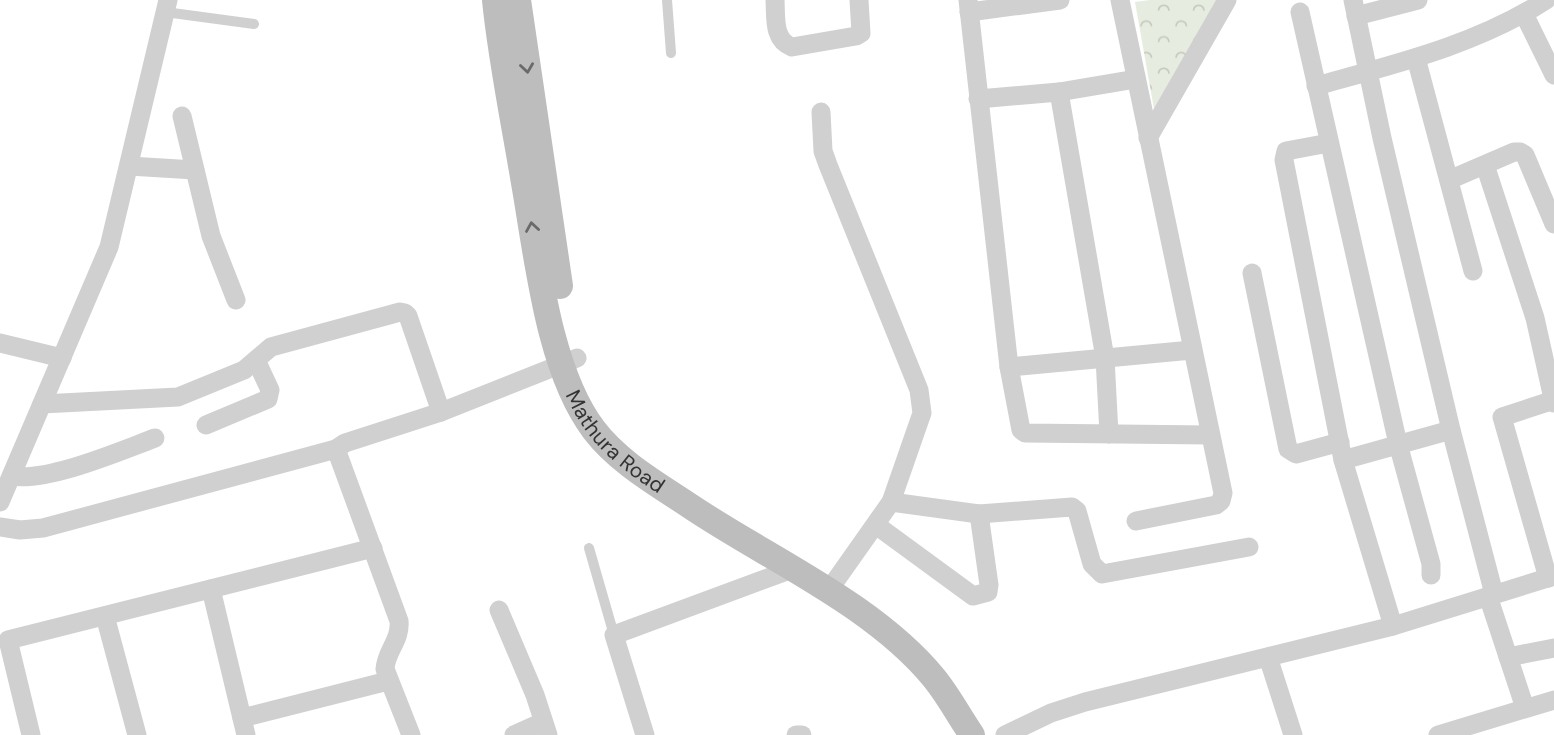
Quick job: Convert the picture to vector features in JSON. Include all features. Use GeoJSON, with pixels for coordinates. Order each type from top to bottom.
{"type":"FeatureCollection","features":[{"type":"Feature","properties":{"kind":"main road","name":"Mathura Road"},"geometry":{"type":"LineString","coordinates":[[495,0],[535,248],[569,361],[593,429],[612,450],[664,489],[733,535],[864,615],[903,646],[934,678],[972,735]]}},
{"type":"Feature","properties":{"kind":"main road","name":"Mathura Road"},"geometry":{"type":"LineString","coordinates":[[518,0],[569,361],[584,378],[612,424],[646,457],[836,580],[919,644],[954,679],[992,735]]}},
{"type":"Feature","properties":{"kind":"street"},"geometry":{"type":"LineString","coordinates":[[775,0],[778,35],[783,43],[792,47],[861,33],[859,0]]}},
{"type":"Feature","properties":{"kind":"street"},"geometry":{"type":"LineString","coordinates":[[1060,0],[969,6],[1009,367],[1018,423],[1025,433],[1210,435]]}},
{"type":"Feature","properties":{"kind":"street"},"geometry":{"type":"LineString","coordinates":[[1120,0],[1223,493],[1222,501],[1216,505],[1136,521]]}},
{"type":"Feature","properties":{"kind":"street"},"geometry":{"type":"LineString","coordinates":[[1148,138],[1227,0]]}},
{"type":"Feature","properties":{"kind":"street"},"geometry":{"type":"LineString","coordinates":[[1418,0],[1355,8],[1382,138],[1491,595],[1525,708]]}},
{"type":"Feature","properties":{"kind":"street"},"geometry":{"type":"LineString","coordinates":[[1316,86],[1416,58],[1489,32],[1546,0]]}},
{"type":"Feature","properties":{"kind":"street"},"geometry":{"type":"LineString","coordinates":[[0,502],[109,247],[167,6]]}},
{"type":"Feature","properties":{"kind":"street"},"geometry":{"type":"LineString","coordinates":[[1300,12],[1398,444],[1431,565],[1431,575]]}},
{"type":"Feature","properties":{"kind":"street"},"geometry":{"type":"LineString","coordinates":[[1524,14],[1554,75]]}},
{"type":"Feature","properties":{"kind":"street"},"geometry":{"type":"LineString","coordinates":[[1416,58],[1473,271]]}},
{"type":"Feature","properties":{"kind":"street"},"geometry":{"type":"LineString","coordinates":[[978,99],[1059,92],[1136,79]]}},
{"type":"Feature","properties":{"kind":"street"},"geometry":{"type":"LineString","coordinates":[[1059,92],[1105,358],[1109,434]]}},
{"type":"Feature","properties":{"kind":"street"},"geometry":{"type":"LineString","coordinates":[[821,112],[823,151],[922,402],[922,413],[891,502],[836,580]]}},
{"type":"Feature","properties":{"kind":"street"},"geometry":{"type":"LineString","coordinates":[[182,116],[211,236],[236,300]]}},
{"type":"Feature","properties":{"kind":"street"},"geometry":{"type":"LineString","coordinates":[[1329,143],[1286,151],[1284,160],[1342,451],[1393,626]]}},
{"type":"Feature","properties":{"kind":"street"},"geometry":{"type":"LineString","coordinates":[[1448,180],[1514,152],[1520,152],[1525,155],[1554,224]]}},
{"type":"Feature","properties":{"kind":"street"},"geometry":{"type":"LineString","coordinates":[[1004,735],[1062,709],[1393,626],[1551,577],[1502,417],[1554,401],[1535,318],[1485,164]]}},
{"type":"Feature","properties":{"kind":"street"},"geometry":{"type":"LineString","coordinates":[[129,166],[195,170]]}},
{"type":"Feature","properties":{"kind":"street"},"geometry":{"type":"LineString","coordinates":[[1252,273],[1288,449],[1296,454],[1342,451],[1398,444],[1451,430]]}},
{"type":"Feature","properties":{"kind":"street"},"geometry":{"type":"LineString","coordinates":[[42,404],[178,397],[237,374],[271,347],[405,313],[441,412]]}},
{"type":"Feature","properties":{"kind":"street"},"geometry":{"type":"LineString","coordinates":[[0,343],[62,358]]}},
{"type":"Feature","properties":{"kind":"street"},"geometry":{"type":"LineString","coordinates":[[1009,367],[1192,350]]}},
{"type":"Feature","properties":{"kind":"street"},"geometry":{"type":"LineString","coordinates":[[206,425],[268,400],[270,390],[256,360]]}},
{"type":"Feature","properties":{"kind":"street"},"geometry":{"type":"LineString","coordinates":[[0,527],[20,530],[43,528],[336,449],[345,443],[441,412],[569,361]]}},
{"type":"Feature","properties":{"kind":"street"},"geometry":{"type":"LineString","coordinates":[[12,476],[22,478],[39,475],[113,454],[155,438]]}},
{"type":"Feature","properties":{"kind":"street"},"geometry":{"type":"LineString","coordinates":[[336,449],[400,629],[386,660],[385,669],[411,735]]}},
{"type":"Feature","properties":{"kind":"street"},"geometry":{"type":"LineString","coordinates":[[891,502],[979,514],[1072,507],[1077,511],[1093,564],[1102,574],[1249,547]]}},
{"type":"Feature","properties":{"kind":"street"},"geometry":{"type":"LineString","coordinates":[[876,525],[965,593],[973,596],[988,592],[989,585],[979,514]]}},
{"type":"Feature","properties":{"kind":"street"},"geometry":{"type":"LineString","coordinates":[[30,735],[4,641],[373,548]]}},
{"type":"Feature","properties":{"kind":"street"},"geometry":{"type":"LineString","coordinates":[[645,735],[614,635],[792,569]]}},
{"type":"Feature","properties":{"kind":"street"},"geometry":{"type":"LineString","coordinates":[[211,589],[244,726],[388,681]]}},
{"type":"Feature","properties":{"kind":"street"},"geometry":{"type":"LineString","coordinates":[[499,610],[532,688],[545,728],[514,735]]}},
{"type":"Feature","properties":{"kind":"street"},"geometry":{"type":"LineString","coordinates":[[105,616],[137,735]]}},
{"type":"Feature","properties":{"kind":"street"},"geometry":{"type":"LineString","coordinates":[[1508,657],[1554,648]]}},
{"type":"Feature","properties":{"kind":"street"},"geometry":{"type":"LineString","coordinates":[[1268,657],[1293,735]]}},
{"type":"Feature","properties":{"kind":"street"},"geometry":{"type":"LineString","coordinates":[[1438,735],[1554,700]]}},
{"type":"Feature","properties":{"kind":"street"},"geometry":{"type":"LineString","coordinates":[[796,735],[802,735]]}},
{"type":"Feature","properties":{"kind":"lane"},"geometry":{"type":"LineString","coordinates":[[667,0],[671,53]]}},
{"type":"Feature","properties":{"kind":"lane"},"geometry":{"type":"LineString","coordinates":[[167,6],[254,24]]}},
{"type":"Feature","properties":{"kind":"lane"},"geometry":{"type":"LineString","coordinates":[[589,548],[614,635]]}},
{"type":"Feature","properties":{"kind":"green space"},"geometry":{"type":"Polygon","coordinates":[[[1219,0],[1154,109],[1135,2],[1219,0]]]}}]}
